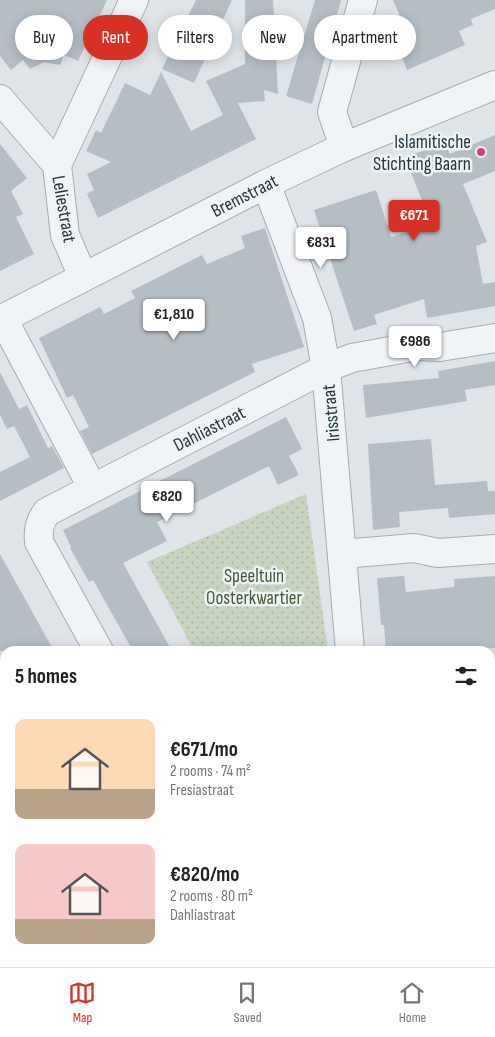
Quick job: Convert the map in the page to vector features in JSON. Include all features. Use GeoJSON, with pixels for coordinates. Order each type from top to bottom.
{"type":"FeatureCollection","features":[{"type":"Feature","properties":{"kind":"street"},"geometry":{"type":"LineString","coordinates":[[57,165],[134,0]]}},
{"type":"Feature","properties":{"kind":"street"},"geometry":{"type":"LineString","coordinates":[[344,147],[332,112],[363,0]]}},
{"type":"Feature","properties":{"kind":"street","name":"Bremstraat"},"geometry":{"type":"LineString","coordinates":[[1,319],[266,184],[344,147],[495,85]]}},
{"type":"Feature","properties":{"kind":"street","name":"Leliestraat"},"geometry":{"type":"LineString","coordinates":[[0,100],[57,165],[65,236],[83,277]]}},
{"type":"Feature","properties":{"kind":"street","name":"Irisstraat"},"geometry":{"type":"LineString","coordinates":[[266,184],[317,318],[326,368],[350,646]]}},
{"type":"Feature","properties":{"kind":"street"},"geometry":{"type":"LineString","coordinates":[[1,319],[92,487]]}},
{"type":"Feature","properties":{"kind":"street","name":"Dahliastraat"},"geometry":{"type":"LineString","coordinates":[[96,646],[39,542],[38,531],[41,520],[47,512],[92,487],[326,368],[352,358],[409,348],[440,347],[495,338]]}},
{"type":"Feature","properties":{"kind":"street"},"geometry":{"type":"LineString","coordinates":[[342,554],[414,548],[438,553],[495,549]]}},
{"type":"Feature","properties":{"kind":"green space","name":"Speeltuin Oosterkwartier"},"geometry":{"type":"Polygon","coordinates":[[[306,494],[327,646],[191,646],[147,562],[306,494]]]}},
{"type":"Feature","properties":{"kind":"building"},"geometry":{"type":"Polygon","coordinates":[[[0,0],[107,0],[100,15],[83,15],[83,50],[78,61],[73,59],[73,15],[15,15],[15,60],[23,60],[11,70],[0,56],[0,0]]]}},
{"type":"Feature","properties":{"kind":"building"},"geometry":{"type":"Polygon","coordinates":[[[196,0],[232,0],[225,15],[189,15],[196,0]]]}},
{"type":"Feature","properties":{"kind":"building"},"geometry":{"type":"Polygon","coordinates":[[[245,0],[273,0],[274,15],[245,15],[245,0]]]}},
{"type":"Feature","properties":{"kind":"building"},"geometry":{"type":"Polygon","coordinates":[[[315,0],[341,0],[337,15],[314,15],[314,60],[324,60],[312,104],[286,96],[297,60],[304,60],[304,36],[315,0]]]}},
{"type":"Feature","properties":{"kind":"building"},"geometry":{"type":"Polygon","coordinates":[[[393,0],[495,0],[495,9],[471,19],[473,25],[459,31],[465,45],[407,70],[403,60],[416,60],[416,15],[399,15],[393,0]]]}},
{"type":"Feature","properties":{"kind":"building"},"geometry":{"type":"Polygon","coordinates":[[[23,60],[62,60],[60,65],[44,62],[30,69],[23,60]]]}},
{"type":"Feature","properties":{"kind":"building"},"geometry":{"type":"Polygon","coordinates":[[[166,60],[205,60],[194,83],[162,69],[166,60]]]}},
{"type":"Feature","properties":{"kind":"building"},"geometry":{"type":"Polygon","coordinates":[[[245,60],[276,60],[278,94],[264,90],[265,101],[238,103],[256,139],[98,218],[87,194],[94,190],[87,174],[111,162],[86,151],[96,130],[101,133],[125,83],[150,95],[161,72],[191,131],[223,115],[206,81],[245,64],[245,60]]]}},
{"type":"Feature","properties":{"kind":"building"},"geometry":{"type":"Polygon","coordinates":[[[495,135],[495,171],[463,184],[487,242],[476,246],[483,284],[495,282],[495,306],[427,318],[424,299],[374,315],[377,324],[354,331],[314,210],[376,190],[391,237],[432,225],[405,158],[444,142],[450,154],[495,135]]]}},
{"type":"Feature","properties":{"kind":"building"},"geometry":{"type":"Polygon","coordinates":[[[0,144],[27,178],[11,191],[23,214],[16,217],[34,254],[0,271],[0,144]]]}},
{"type":"Feature","properties":{"kind":"building"},"geometry":{"type":"Polygon","coordinates":[[[265,228],[304,347],[252,364],[255,372],[92,454],[80,431],[89,427],[73,395],[67,398],[39,338],[100,307],[104,314],[135,298],[131,291],[202,255],[207,264],[245,248],[241,236],[265,228]]]}},
{"type":"Feature","properties":{"kind":"building"},"geometry":{"type":"Polygon","coordinates":[[[495,361],[495,385],[465,390],[467,401],[366,418],[363,385],[439,378],[438,371],[495,361]]]}},
{"type":"Feature","properties":{"kind":"building"},"geometry":{"type":"Polygon","coordinates":[[[0,372],[19,409],[27,405],[48,448],[52,446],[64,468],[0,501],[0,472],[30,457],[14,426],[7,429],[0,415],[0,372]]]}},
{"type":"Feature","properties":{"kind":"building"},"geometry":{"type":"Polygon","coordinates":[[[286,417],[302,449],[289,456],[299,475],[278,485],[269,466],[157,522],[167,541],[123,563],[169,646],[130,646],[93,580],[89,582],[70,548],[63,530],[286,417]]]}},
{"type":"Feature","properties":{"kind":"building"},"geometry":{"type":"Polygon","coordinates":[[[431,439],[435,485],[487,481],[488,491],[495,491],[495,514],[449,518],[448,508],[399,512],[400,527],[373,530],[368,444],[431,439]]]}},
{"type":"Feature","properties":{"kind":"building"},"geometry":{"type":"Polygon","coordinates":[[[0,554],[51,646],[0,646],[0,554]]]}},
{"type":"Feature","properties":{"kind":"building"},"geometry":{"type":"Polygon","coordinates":[[[404,576],[406,592],[454,587],[454,579],[495,576],[495,646],[386,646],[384,625],[381,625],[377,578],[404,576]]]}},
{"type":"Feature","properties":{"kind":"place","name":"Islamitische Stichting Baarn"},"geometry":{"type":"Point","coordinates":[481,152]}}]}
